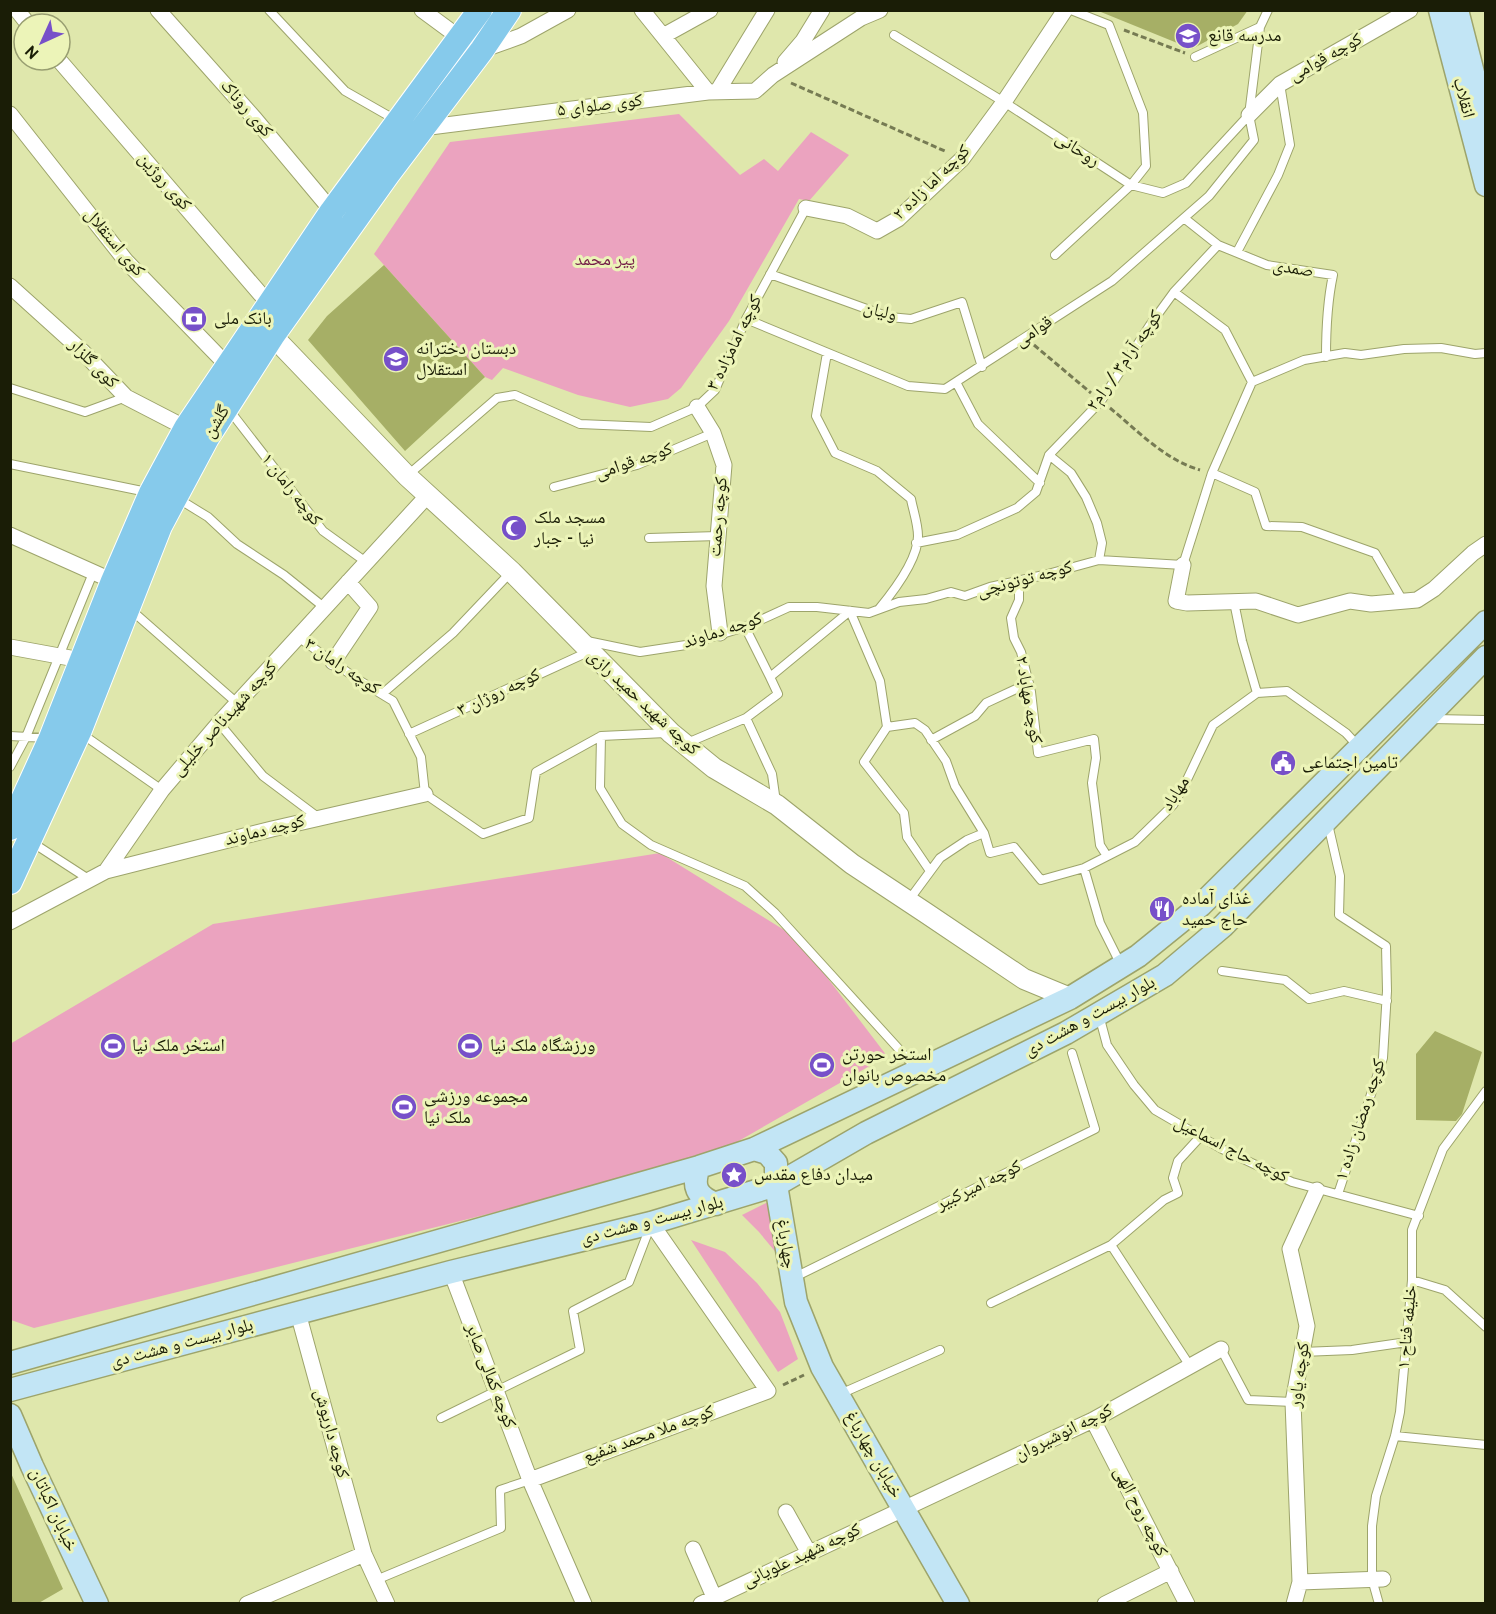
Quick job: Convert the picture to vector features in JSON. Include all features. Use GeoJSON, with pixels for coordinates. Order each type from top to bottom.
{"type":"FeatureCollection","features":[{"type":"Feature","properties":{"kind":"main road","name":"گلشن"},"geometry":{"type":"LineString","coordinates":[[21,835],[79,732],[160,526],[207,438],[227,407],[267,320],[332,211],[480,10]]}},
{"type":"Feature","properties":{"kind":"main road","name":"گلشن"},"geometry":{"type":"LineString","coordinates":[[10,882],[21,835],[51,738],[81,660],[103,577],[186,428],[226,365],[267,320],[422,128],[482,50],[509,10]]}},
{"type":"Feature","properties":{"kind":"main road","name":"انقلاب"},"geometry":{"type":"LineString","coordinates":[[1440,10],[1485,184]]}},
{"type":"Feature","properties":{"kind":"main road","name":"انقلاب"},"geometry":{"type":"LineString","coordinates":[[1457,10],[1485,124]]}},
{"type":"Feature","properties":{"kind":"main road","name":"بلوار بیست و هشت دی"},"geometry":{"type":"LineString","coordinates":[[10,1363],[699,1167],[754,1149],[1070,999],[1138,956],[1201,905],[1485,622]]}},
{"type":"Feature","properties":{"kind":"main road","name":"بلوار بیست و هشت دی"},"geometry":{"type":"LineString","coordinates":[[10,1390],[451,1272],[651,1223],[776,1185],[866,1133],[1066,1033],[1165,975],[1223,926],[1328,821],[1485,657]]}},
{"type":"Feature","properties":{"kind":"main road"},"geometry":{"type":"LineString","coordinates":[[1308,800],[1328,821]]}},
{"type":"Feature","properties":{"kind":"main road"},"geometry":{"type":"LineString","coordinates":[[851,1104],[866,1133]]}},
{"type":"Feature","properties":{"kind":"main road","name":"چهارباغ"},"geometry":{"type":"LineString","coordinates":[[754,1149],[767,1153],[776,1163],[776,1185],[796,1302]]}},
{"type":"Feature","properties":{"kind":"main road"},"geometry":{"type":"LineString","coordinates":[[699,1167],[695,1177],[695,1186],[700,1195],[716,1204]]}},
{"type":"Feature","properties":{"kind":"main road"},"geometry":{"type":"LineString","coordinates":[[438,1242],[447,1246],[453,1253],[455,1263],[451,1272]]}},
{"type":"Feature","properties":{"kind":"main road","name":"خیابان چهارباغ"},"geometry":{"type":"LineString","coordinates":[[796,1302],[822,1367],[958,1604]]}},
{"type":"Feature","properties":{"kind":"main road","name":"خیابان اکباتان"},"geometry":{"type":"LineString","coordinates":[[10,1415],[98,1604]]}},
{"type":"Feature","properties":{"kind":"street","name":"کوی روناک"},"geometry":{"type":"LineString","coordinates":[[158,10],[255,119],[332,211]]}},
{"type":"Feature","properties":{"kind":"street"},"geometry":{"type":"LineString","coordinates":[[422,10],[460,38]]}},
{"type":"Feature","properties":{"kind":"street"},"geometry":{"type":"LineString","coordinates":[[482,50],[521,36],[568,10]]}},
{"type":"Feature","properties":{"kind":"street"},"geometry":{"type":"LineString","coordinates":[[642,10],[712,92],[768,10]]}},
{"type":"Feature","properties":{"kind":"street"},"geometry":{"type":"LineString","coordinates":[[663,36],[710,10]]}},
{"type":"Feature","properties":{"kind":"street"},"geometry":{"type":"LineString","coordinates":[[773,75],[803,41],[822,10]]}},
{"type":"Feature","properties":{"kind":"street"},"geometry":{"type":"LineString","coordinates":[[773,75],[861,18],[880,10]]}},
{"type":"Feature","properties":{"kind":"street","name":"کوچه اما زاده ۲"},"geometry":{"type":"LineString","coordinates":[[806,208],[847,216],[877,231],[898,219],[962,159],[1004,102],[1065,10]]}},
{"type":"Feature","properties":{"kind":"street","name":"کوچه قوامی"},"geometry":{"type":"LineString","coordinates":[[1249,115],[1280,84],[1410,10]]}},
{"type":"Feature","properties":{"kind":"street","name":"کوی روژین"},"geometry":{"type":"LineString","coordinates":[[69,72],[267,320]]}},
{"type":"Feature","properties":{"kind":"street","name":"کوی صلوای ۵"},"geometry":{"type":"LineString","coordinates":[[422,128],[712,92],[755,91],[773,75]]}},
{"type":"Feature","properties":{"kind":"street","name":"کوی استقلال"},"geometry":{"type":"LineString","coordinates":[[10,114],[126,261],[226,365]]}},
{"type":"Feature","properties":{"kind":"street","name":"کوی گلزار"},"geometry":{"type":"LineString","coordinates":[[12,289],[82,351],[126,397],[186,428]]}},
{"type":"Feature","properties":{"kind":"street","name":"کوچه شهید حمید رازی"},"geometry":{"type":"LineString","coordinates":[[267,320],[407,476],[512,572],[678,738],[714,768],[777,805],[852,864],[1024,979],[1070,999]]}},
{"type":"Feature","properties":{"kind":"street","name":"کوچه رحمت"},"geometry":{"type":"LineString","coordinates":[[697,407],[713,433],[724,465],[714,586],[720,633]]}},
{"type":"Feature","properties":{"kind":"street","name":"کوچه شهیدناصر خلیلی"},"geometry":{"type":"LineString","coordinates":[[10,922],[106,871],[162,790],[219,723],[428,495]]}},
{"type":"Feature","properties":{"kind":"street"},"geometry":{"type":"LineString","coordinates":[[10,535],[103,577]]}},
{"type":"Feature","properties":{"kind":"street"},"geometry":{"type":"LineString","coordinates":[[1184,566],[1176,601],[1187,603],[1256,602],[1298,615],[1350,601],[1371,604],[1417,600],[1434,589],[1485,544]]}},
{"type":"Feature","properties":{"kind":"street"},"geometry":{"type":"LineString","coordinates":[[333,662],[370,607],[348,582]]}},
{"type":"Feature","properties":{"kind":"street"},"geometry":{"type":"LineString","coordinates":[[10,647],[81,660]]}},
{"type":"Feature","properties":{"kind":"street","name":"کوچه دماوند"},"geometry":{"type":"LineString","coordinates":[[106,871],[425,794]]}},
{"type":"Feature","properties":{"kind":"street","name":"کوچه یاور"},"geometry":{"type":"LineString","coordinates":[[1294,1604],[1300,1582],[1293,1402],[1307,1326],[1290,1249],[1317,1190]]}},
{"type":"Feature","properties":{"kind":"street"},"geometry":{"type":"LineString","coordinates":[[651,1223],[768,1391]]}},
{"type":"Feature","properties":{"kind":"street","name":"کوچه کمالی صابر"},"geometry":{"type":"LineString","coordinates":[[451,1272],[530,1480],[584,1604]]}},
{"type":"Feature","properties":{"kind":"street","name":"کوچه داریوش"},"geometry":{"type":"LineString","coordinates":[[298,1313],[364,1554],[387,1604]]}},
{"type":"Feature","properties":{"kind":"street","name":"کوچه انوشیروان"},"geometry":{"type":"LineString","coordinates":[[904,1508],[1093,1420],[1221,1349]]}},
{"type":"Feature","properties":{"kind":"street","name":"کوچه ملا محمد شفیع"},"geometry":{"type":"LineString","coordinates":[[530,1480],[768,1391]]}},
{"type":"Feature","properties":{"kind":"street","name":"کوچه روح الهی"},"geometry":{"type":"LineString","coordinates":[[1093,1420],[1187,1604]]}},
{"type":"Feature","properties":{"kind":"street","name":"کوچه شهید علویانی"},"geometry":{"type":"LineString","coordinates":[[707,1600],[904,1508]]}},
{"type":"Feature","properties":{"kind":"street"},"geometry":{"type":"LineString","coordinates":[[786,1512],[809,1553]]}},
{"type":"Feature","properties":{"kind":"street"},"geometry":{"type":"LineString","coordinates":[[693,1549],[707,1600]]}},
{"type":"Feature","properties":{"kind":"street"},"geometry":{"type":"LineString","coordinates":[[248,1603],[364,1554]]}},
{"type":"Feature","properties":{"kind":"street"},"geometry":{"type":"LineString","coordinates":[[1105,1604],[1171,1571]]}},
{"type":"Feature","properties":{"kind":"street"},"geometry":{"type":"LineString","coordinates":[[1300,1582],[1378,1579]]}},
{"type":"Feature","properties":{"kind":"lane"},"geometry":{"type":"LineString","coordinates":[[269,10],[345,91],[398,121]]}},
{"type":"Feature","properties":{"kind":"lane"},"geometry":{"type":"LineString","coordinates":[[1055,255],[1131,185],[1146,166],[1143,113],[1109,25],[1071,10]]}},
{"type":"Feature","properties":{"kind":"lane"},"geometry":{"type":"LineString","coordinates":[[1249,115],[1260,27],[1268,10]]}},
{"type":"Feature","properties":{"kind":"lane"},"geometry":{"type":"LineString","coordinates":[[1195,57],[1260,27]]}},
{"type":"Feature","properties":{"kind":"lane","name":"روحانی"},"geometry":{"type":"LineString","coordinates":[[894,35],[1004,102],[1131,185],[1163,193],[1186,183],[1249,115]]}},
{"type":"Feature","properties":{"kind":"lane"},"geometry":{"type":"LineString","coordinates":[[1237,252],[1278,175],[1290,145],[1280,84]]}},
{"type":"Feature","properties":{"kind":"lane","name":"قوامی"},"geometry":{"type":"LineString","coordinates":[[746,318],[908,386],[945,389],[982,367],[1112,280],[1209,196],[1254,140],[1249,115]]}},
{"type":"Feature","properties":{"kind":"lane","name":"کوچه امامزاده ۳"},"geometry":{"type":"LineString","coordinates":[[407,476],[497,398],[515,395],[580,424],[651,427],[697,407],[715,390],[746,318],[806,208]]}},
{"type":"Feature","properties":{"kind":"lane","name":"صمدی"},"geometry":{"type":"LineString","coordinates":[[1184,218],[1218,245],[1267,265],[1333,275],[1326,323],[1326,357]]}},
{"type":"Feature","properties":{"kind":"lane","name":"کوچه آرام۳ / رام۲"},"geometry":{"type":"LineString","coordinates":[[916,543],[957,535],[1017,508],[1036,492],[1049,454],[1101,400],[1174,292],[1218,245]]}},
{"type":"Feature","properties":{"kind":"lane","name":"ولیان"},"geometry":{"type":"LineString","coordinates":[[770,274],[889,318],[911,319],[962,302],[982,367]]}},
{"type":"Feature","properties":{"kind":"lane"},"geometry":{"type":"LineString","coordinates":[[1174,292],[1225,330],[1252,382]]}},
{"type":"Feature","properties":{"kind":"lane"},"geometry":{"type":"LineString","coordinates":[[1184,566],[1212,473],[1252,382],[1304,360],[1345,353],[1362,355],[1404,349],[1441,348],[1475,354],[1485,353]]}},
{"type":"Feature","properties":{"kind":"lane"},"geometry":{"type":"LineString","coordinates":[[827,352],[816,416],[835,453],[877,471],[911,499],[918,536],[912,557],[897,588],[878,610]]}},
{"type":"Feature","properties":{"kind":"lane"},"geometry":{"type":"LineString","coordinates":[[957,382],[978,424],[1040,483]]}},
{"type":"Feature","properties":{"kind":"lane"},"geometry":{"type":"LineString","coordinates":[[10,388],[85,412],[126,397]]}},
{"type":"Feature","properties":{"kind":"lane","name":"کوچه رامان ۱"},"geometry":{"type":"LineString","coordinates":[[227,407],[323,531],[366,562]]}},
{"type":"Feature","properties":{"kind":"lane","name":"کوچه قوامی"},"geometry":{"type":"LineString","coordinates":[[554,487],[638,465],[713,433]]}},
{"type":"Feature","properties":{"kind":"lane"},"geometry":{"type":"LineString","coordinates":[[1049,454],[1071,473],[1086,497],[1097,523],[1102,543],[1099,560]]}},
{"type":"Feature","properties":{"kind":"lane"},"geometry":{"type":"LineString","coordinates":[[10,464],[151,493]]}},
{"type":"Feature","properties":{"kind":"lane"},"geometry":{"type":"LineString","coordinates":[[1212,473],[1255,492],[1266,526],[1302,527],[1376,553],[1403,601]]}},
{"type":"Feature","properties":{"kind":"lane"},"geometry":{"type":"LineString","coordinates":[[176,497],[208,517],[237,543],[284,575],[320,604],[323,610]]}},
{"type":"Feature","properties":{"kind":"lane"},"geometry":{"type":"LineString","coordinates":[[649,538],[718,536]]}},
{"type":"Feature","properties":{"kind":"lane","name":"کوچه توتونچی"},"geometry":{"type":"LineString","coordinates":[[869,613],[899,603],[951,592],[965,596],[990,587],[1099,560],[1184,566]]}},
{"type":"Feature","properties":{"kind":"lane"},"geometry":{"type":"LineString","coordinates":[[382,694],[453,633],[512,572]]}},
{"type":"Feature","properties":{"kind":"lane"},"geometry":{"type":"LineString","coordinates":[[10,767],[26,737],[58,656],[103,577]]}},
{"type":"Feature","properties":{"kind":"lane","name":"کوچه مهاباد ۲"},"geometry":{"type":"LineString","coordinates":[[1019,581],[1019,600],[1011,618],[1014,638],[1021,652],[1029,683],[1038,753],[1094,739],[1096,758],[1092,783],[1100,845],[1107,856]]}},
{"type":"Feature","properties":{"kind":"lane"},"geometry":{"type":"LineString","coordinates":[[1234,602],[1242,641],[1257,693],[1287,691],[1360,747]]}},
{"type":"Feature","properties":{"kind":"lane"},"geometry":{"type":"LineString","coordinates":[[127,607],[237,703]]}},
{"type":"Feature","properties":{"kind":"lane","name":"کوچه دماوند"},"geometry":{"type":"LineString","coordinates":[[583,645],[640,652],[686,645],[745,627],[789,607],[817,607],[869,613]]}},
{"type":"Feature","properties":{"kind":"lane"},"geometry":{"type":"LineString","coordinates":[[770,677],[850,611],[880,681],[887,727],[864,762],[904,813],[907,837],[930,871]]}},
{"type":"Feature","properties":{"kind":"lane"},"geometry":{"type":"LineString","coordinates":[[425,794],[483,834],[529,818],[536,772],[601,736],[678,738],[746,718],[778,694],[745,627]]}},
{"type":"Feature","properties":{"kind":"lane","name":"کوچه رامان ۳"},"geometry":{"type":"LineString","coordinates":[[298,637],[393,701],[421,757],[425,794]]}},
{"type":"Feature","properties":{"kind":"lane","name":"کوچه روژان ۳"},"geometry":{"type":"LineString","coordinates":[[409,734],[583,645]]}},
{"type":"Feature","properties":{"kind":"lane"},"geometry":{"type":"LineString","coordinates":[[931,740],[975,716],[986,703],[1029,683]]}},
{"type":"Feature","properties":{"kind":"lane","name":"مهاباد"},"geometry":{"type":"LineString","coordinates":[[984,833],[990,853],[1014,847],[1041,880],[1084,868],[1135,842],[1173,806],[1213,725],[1257,693]]}},
{"type":"Feature","properties":{"kind":"lane"},"geometry":{"type":"LineString","coordinates":[[746,718],[772,774],[777,805]]}},
{"type":"Feature","properties":{"kind":"lane"},"geometry":{"type":"LineString","coordinates":[[1426,718],[1485,720]]}},
{"type":"Feature","properties":{"kind":"lane"},"geometry":{"type":"LineString","coordinates":[[219,723],[263,776],[319,818]]}},
{"type":"Feature","properties":{"kind":"lane"},"geometry":{"type":"LineString","coordinates":[[887,727],[915,723],[925,730],[946,761],[955,786],[984,833],[967,840],[940,858],[908,901]]}},
{"type":"Feature","properties":{"kind":"lane"},"geometry":{"type":"LineString","coordinates":[[79,732],[162,790]]}},
{"type":"Feature","properties":{"kind":"lane"},"geometry":{"type":"LineString","coordinates":[[10,736],[51,738]]}},
{"type":"Feature","properties":{"kind":"lane"},"geometry":{"type":"LineString","coordinates":[[601,736],[600,788],[622,824],[651,845],[745,886],[775,913],[919,1071]]}},
{"type":"Feature","properties":{"kind":"lane","name":"کوچه رمضان زاده ۱"},"geometry":{"type":"LineString","coordinates":[[1328,821],[1340,876],[1339,915],[1386,946],[1387,1001],[1383,1058],[1338,1194]]}},
{"type":"Feature","properties":{"kind":"lane"},"geometry":{"type":"LineString","coordinates":[[21,835],[90,880]]}},
{"type":"Feature","properties":{"kind":"lane"},"geometry":{"type":"LineString","coordinates":[[1084,868],[1100,923],[1122,966]]}},
{"type":"Feature","properties":{"kind":"lane"},"geometry":{"type":"LineString","coordinates":[[1222,971],[1285,980],[1310,999],[1344,991],[1387,1001]]}},
{"type":"Feature","properties":{"kind":"lane","name":"کوچه حاج اسماعیل"},"geometry":{"type":"LineString","coordinates":[[1099,1014],[1107,1045],[1134,1085],[1155,1110],[1222,1149],[1292,1182],[1419,1216]]}},
{"type":"Feature","properties":{"kind":"lane","name":"کوچه امیرکبیر"},"geometry":{"type":"LineString","coordinates":[[791,1279],[1095,1129],[1072,1053]]}},
{"type":"Feature","properties":{"kind":"lane","name":"خلیفه فتاح ۱"},"geometry":{"type":"LineString","coordinates":[[1378,1604],[1378,1579],[1372,1526],[1376,1496],[1400,1412],[1412,1280],[1412,1230],[1443,1149],[1485,1090]]}},
{"type":"Feature","properties":{"kind":"lane"},"geometry":{"type":"LineString","coordinates":[[991,1303],[1111,1245],[1164,1200],[1178,1193],[1173,1178],[1178,1161],[1200,1137]]}},
{"type":"Feature","properties":{"kind":"lane"},"geometry":{"type":"LineString","coordinates":[[441,1418],[580,1350],[573,1311],[629,1282],[651,1223]]}},
{"type":"Feature","properties":{"kind":"lane"},"geometry":{"type":"LineString","coordinates":[[1111,1245],[1190,1366]]}},
{"type":"Feature","properties":{"kind":"lane"},"geometry":{"type":"LineString","coordinates":[[1412,1280],[1445,1290],[1485,1327]]}},
{"type":"Feature","properties":{"kind":"lane"},"geometry":{"type":"LineString","coordinates":[[1302,1352],[1352,1350],[1407,1342]]}},
{"type":"Feature","properties":{"kind":"lane"},"geometry":{"type":"LineString","coordinates":[[1221,1349],[1248,1400],[1293,1402]]}},
{"type":"Feature","properties":{"kind":"lane"},"geometry":{"type":"LineString","coordinates":[[838,1395],[940,1350]]}},
{"type":"Feature","properties":{"kind":"lane"},"geometry":{"type":"LineString","coordinates":[[1395,1436],[1485,1445]]}},
{"type":"Feature","properties":{"kind":"lane"},"geometry":{"type":"LineString","coordinates":[[376,1580],[501,1528],[500,1490],[530,1480]]}},
{"type":"Feature","properties":{"kind":"path"},"geometry":{"type":"LineString","coordinates":[[1109,25],[1195,57]]}},
{"type":"Feature","properties":{"kind":"path"},"geometry":{"type":"LineString","coordinates":[[773,75],[962,159]]}},
{"type":"Feature","properties":{"kind":"path"},"geometry":{"type":"LineString","coordinates":[[1026,338],[1168,455],[1187,466],[1212,473]]}},
{"type":"Feature","properties":{"kind":"path"},"geometry":{"type":"LineString","coordinates":[[768,1391],[822,1367]]}},
{"type":"Feature","properties":{"kind":"green space","name":"پیر محمد"},"geometry":{"type":"Polygon","coordinates":[[[679,114],[740,175],[764,159],[778,171],[811,132],[849,155],[809,201],[799,199],[729,321],[681,388],[668,399],[630,407],[578,395],[503,368],[492,380],[485,377],[374,254],[450,142],[679,114]]]}},
{"type":"Feature","properties":{"kind":"green space","name":"مجموعه ورزشی ملک نیا"},"geometry":{"type":"Polygon","coordinates":[[[660,853],[797,938],[887,1056],[707,1159],[34,1328],[11,1320],[10,1044],[213,924],[660,853]]]}},
{"type":"Feature","properties":{"kind":"green space"},"geometry":{"type":"Polygon","coordinates":[[[776,1198],[783,1261],[742,1215],[776,1198]]]}},
{"type":"Feature","properties":{"kind":"green space"},"geometry":{"type":"Polygon","coordinates":[[[691,1240],[725,1252],[757,1283],[780,1312],[798,1359],[778,1372],[691,1240]]]}},
{"type":"Feature","properties":{"kind":"building","name":"مدرسه قانع"},"geometry":{"type":"Polygon","coordinates":[[[1096,10],[1248,10],[1238,24],[1192,49],[1096,10]]]}},
{"type":"Feature","properties":{"kind":"building","name":"دبستان دخترانه استقلال"},"geometry":{"type":"Polygon","coordinates":[[[384,265],[485,377],[405,451],[308,340],[327,316],[384,265]]]}},
{"type":"Feature","properties":{"kind":"building"},"geometry":{"type":"Polygon","coordinates":[[[1435,1031],[1482,1052],[1462,1114],[1456,1121],[1416,1120],[1416,1054],[1435,1031]]]}},
{"type":"Feature","properties":{"kind":"building"},"geometry":{"type":"Polygon","coordinates":[[[10,1471],[63,1589],[37,1604],[10,1604],[10,1471]]]}},
{"type":"Feature","properties":{"kind":"place","name":"مدرسه قانع"},"geometry":{"type":"Point","coordinates":[1188,36]}},
{"type":"Feature","properties":{"kind":"place","name":"بانک ملی"},"geometry":{"type":"Point","coordinates":[194,319]}},
{"type":"Feature","properties":{"kind":"place","name":"دبستان دخترانه استقلال"},"geometry":{"type":"Point","coordinates":[396,359]}},
{"type":"Feature","properties":{"kind":"place","name":"مسجد ملک نیا - جبار"},"geometry":{"type":"Point","coordinates":[514,528]}},
{"type":"Feature","properties":{"kind":"place","name":"تامین اجتماعی"},"geometry":{"type":"Point","coordinates":[1283,763]}},
{"type":"Feature","properties":{"kind":"place","name":"غذای آماده حاج حمید"},"geometry":{"type":"Point","coordinates":[1162,909]}},
{"type":"Feature","properties":{"kind":"place","name":"استخر ملک نیا"},"geometry":{"type":"Point","coordinates":[113,1046]}},
{"type":"Feature","properties":{"kind":"place","name":"ورزشگاه ملک نیا"},"geometry":{"type":"Point","coordinates":[470,1046]}},
{"type":"Feature","properties":{"kind":"place","name":"استخر حورتن مخصوص بانوان"},"geometry":{"type":"Point","coordinates":[822,1065]}},
{"type":"Feature","properties":{"kind":"place","name":"مجموعه ورزشی ملک نیا"},"geometry":{"type":"Point","coordinates":[404,1107]}},
{"type":"Feature","properties":{"kind":"place","name":"میدان دفاع مقدس"},"geometry":{"type":"Point","coordinates":[734,1175]}}]}
